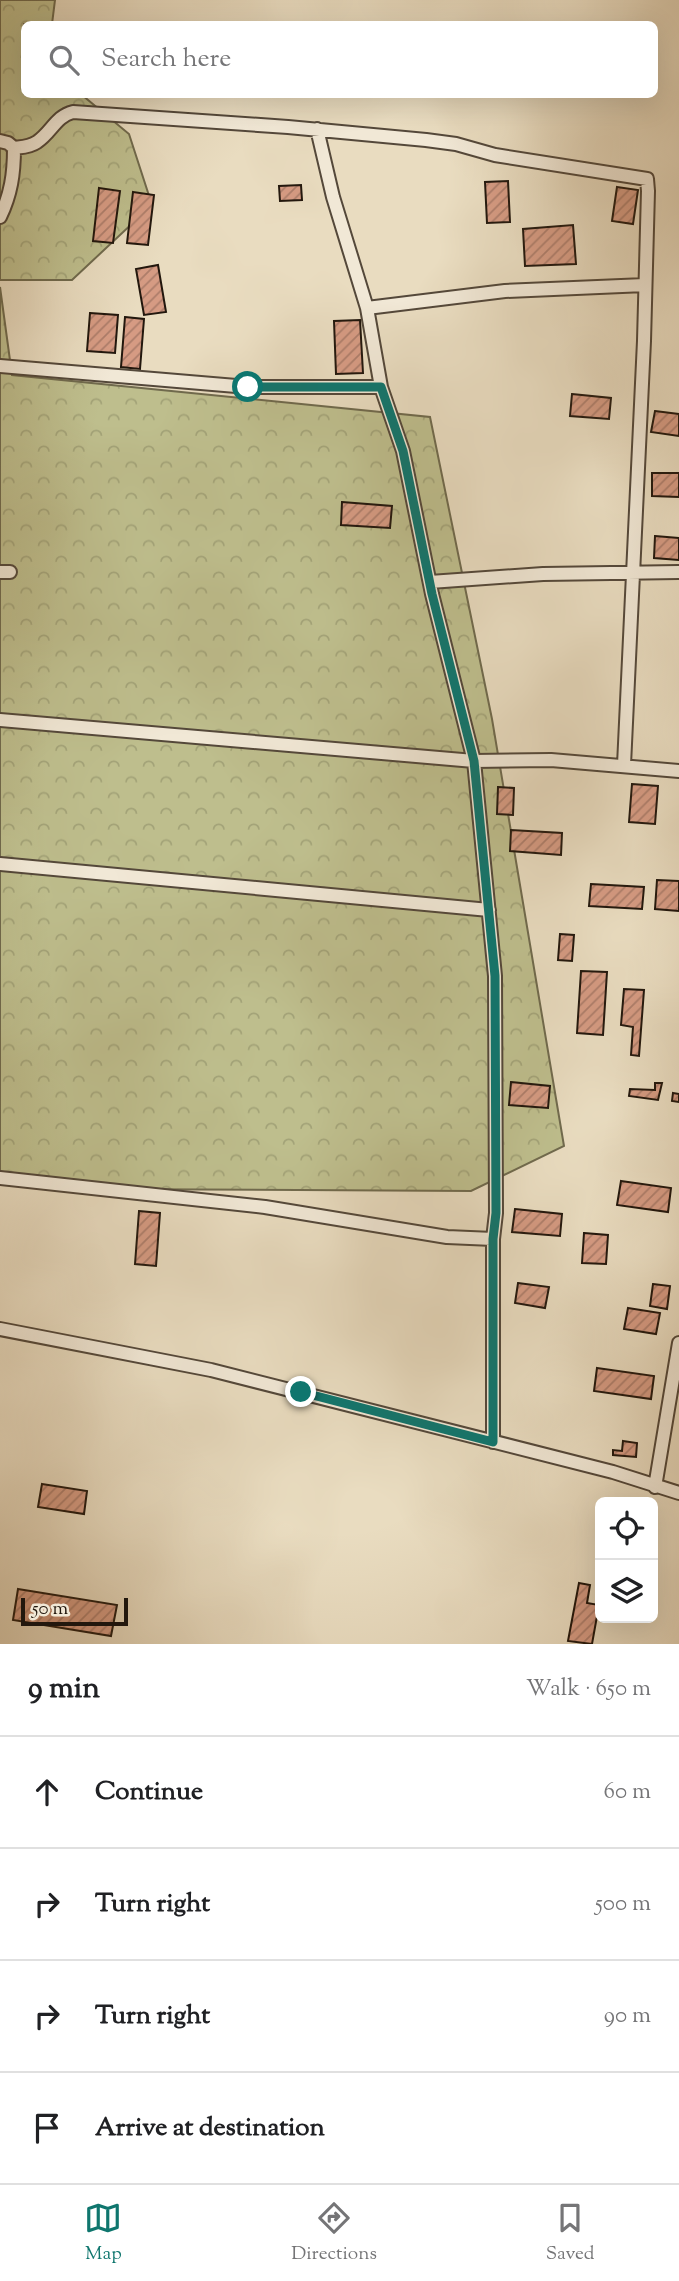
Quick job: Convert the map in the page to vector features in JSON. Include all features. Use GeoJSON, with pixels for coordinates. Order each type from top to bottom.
{"type":"FeatureCollection","features":[{"type":"Feature","properties":{"kind":"street"},"geometry":{"type":"LineString","coordinates":[[14,149],[38,142],[65,114],[74,112],[436,141],[495,155],[647,179],[645,285],[624,765]]}},
{"type":"Feature","properties":{"kind":"street"},"geometry":{"type":"LineString","coordinates":[[317,130],[333,197],[367,308],[381,387],[403,451],[430,582],[474,761],[495,976],[493,1442]]}},
{"type":"Feature","properties":{"kind":"street"},"geometry":{"type":"LineString","coordinates":[[0,141],[8,143],[14,149],[9,197],[0,217]]}},
{"type":"Feature","properties":{"kind":"street"},"geometry":{"type":"LineString","coordinates":[[367,308],[505,291],[645,285]]}},
{"type":"Feature","properties":{"kind":"street"},"geometry":{"type":"LineString","coordinates":[[0,366],[248,387],[381,387]]}},
{"type":"Feature","properties":{"kind":"street"},"geometry":{"type":"LineString","coordinates":[[430,582],[543,575],[679,572]]}},
{"type":"Feature","properties":{"kind":"street"},"geometry":{"type":"LineString","coordinates":[[0,720],[474,761],[551,760],[679,771]]}},
{"type":"Feature","properties":{"kind":"street"},"geometry":{"type":"LineString","coordinates":[[0,864],[489,910]]}},
{"type":"Feature","properties":{"kind":"street"},"geometry":{"type":"LineString","coordinates":[[0,1178],[265,1207],[447,1237],[493,1239]]}},
{"type":"Feature","properties":{"kind":"street"},"geometry":{"type":"LineString","coordinates":[[0,1329],[211,1370],[613,1472],[679,1493]]}},
{"type":"Feature","properties":{"kind":"street"},"geometry":{"type":"LineString","coordinates":[[655,1487],[679,1343]]}},
{"type":"Feature","properties":{"kind":"green space"},"geometry":{"type":"Polygon","coordinates":[[[0,0],[55,0],[52,21],[21,21],[21,98],[86,98],[129,134],[152,205],[72,280],[0,280],[0,0]]]}},
{"type":"Feature","properties":{"kind":"green space"},"geometry":{"type":"Polygon","coordinates":[[[0,287],[12,375],[430,417],[492,719],[564,1146],[471,1191],[89,1189],[0,1181],[0,287]]]}},
{"type":"Feature","properties":{"kind":"building"},"geometry":{"type":"Polygon","coordinates":[[[508,181],[510,222],[487,223],[485,182],[508,181]]]}},
{"type":"Feature","properties":{"kind":"building"},"geometry":{"type":"Polygon","coordinates":[[[301,185],[302,200],[280,201],[279,186],[301,185]]]}},
{"type":"Feature","properties":{"kind":"building"},"geometry":{"type":"Polygon","coordinates":[[[617,187],[638,190],[633,224],[612,221],[617,187]]]}},
{"type":"Feature","properties":{"kind":"building"},"geometry":{"type":"Polygon","coordinates":[[[99,188],[120,191],[113,243],[93,241],[99,188]]]}},
{"type":"Feature","properties":{"kind":"building"},"geometry":{"type":"Polygon","coordinates":[[[133,192],[154,195],[148,245],[127,243],[133,192]]]}},
{"type":"Feature","properties":{"kind":"building"},"geometry":{"type":"Polygon","coordinates":[[[573,225],[576,264],[525,266],[523,229],[573,225]]]}},
{"type":"Feature","properties":{"kind":"building"},"geometry":{"type":"Polygon","coordinates":[[[158,265],[166,312],[144,315],[136,269],[158,265]]]}},
{"type":"Feature","properties":{"kind":"building"},"geometry":{"type":"Polygon","coordinates":[[[90,313],[118,315],[115,353],[87,351],[90,313]]]}},
{"type":"Feature","properties":{"kind":"building"},"geometry":{"type":"Polygon","coordinates":[[[125,317],[144,319],[140,369],[121,367],[125,317]]]}},
{"type":"Feature","properties":{"kind":"building"},"geometry":{"type":"Polygon","coordinates":[[[360,320],[363,373],[336,374],[334,321],[360,320]]]}},
{"type":"Feature","properties":{"kind":"building"},"geometry":{"type":"Polygon","coordinates":[[[572,394],[611,398],[609,419],[570,416],[572,394]]]}},
{"type":"Feature","properties":{"kind":"building"},"geometry":{"type":"Polygon","coordinates":[[[655,411],[679,414],[679,436],[651,432],[655,411]]]}},
{"type":"Feature","properties":{"kind":"building"},"geometry":{"type":"Polygon","coordinates":[[[652,473],[679,473],[679,497],[652,496],[652,473]]]}},
{"type":"Feature","properties":{"kind":"building"},"geometry":{"type":"Polygon","coordinates":[[[342,502],[392,506],[390,528],[341,525],[342,502]]]}},
{"type":"Feature","properties":{"kind":"building"},"geometry":{"type":"Polygon","coordinates":[[[655,536],[679,538],[679,560],[654,558],[655,536]]]}},
{"type":"Feature","properties":{"kind":"building"},"geometry":{"type":"Polygon","coordinates":[[[632,784],[658,786],[655,824],[629,822],[632,784]]]}},
{"type":"Feature","properties":{"kind":"building"},"geometry":{"type":"Polygon","coordinates":[[[498,787],[514,788],[513,815],[497,814],[498,787]]]}},
{"type":"Feature","properties":{"kind":"building"},"geometry":{"type":"Polygon","coordinates":[[[511,830],[562,833],[561,855],[510,851],[511,830]]]}},
{"type":"Feature","properties":{"kind":"building"},"geometry":{"type":"Polygon","coordinates":[[[657,880],[679,881],[679,911],[655,909],[657,880]]]}},
{"type":"Feature","properties":{"kind":"building"},"geometry":{"type":"Polygon","coordinates":[[[591,884],[644,887],[642,909],[589,906],[591,884]]]}},
{"type":"Feature","properties":{"kind":"building"},"geometry":{"type":"Polygon","coordinates":[[[560,934],[574,935],[572,961],[558,960],[560,934]]]}},
{"type":"Feature","properties":{"kind":"building"},"geometry":{"type":"Polygon","coordinates":[[[581,971],[607,972],[603,1035],[577,1033],[581,971]]]}},
{"type":"Feature","properties":{"kind":"building"},"geometry":{"type":"Polygon","coordinates":[[[624,989],[644,990],[639,1056],[631,1055],[633,1027],[621,1025],[624,989]]]}},
{"type":"Feature","properties":{"kind":"building"},"geometry":{"type":"Polygon","coordinates":[[[511,1082],[550,1086],[548,1108],[509,1105],[511,1082]]]}},
{"type":"Feature","properties":{"kind":"building"},"geometry":{"type":"Polygon","coordinates":[[[655,1083],[662,1083],[658,1100],[629,1096],[630,1089],[655,1090],[655,1083]]]}},
{"type":"Feature","properties":{"kind":"building"},"geometry":{"type":"Polygon","coordinates":[[[673,1093],[679,1094],[679,1102],[672,1101],[673,1093]]]}},
{"type":"Feature","properties":{"kind":"building"},"geometry":{"type":"Polygon","coordinates":[[[621,1181],[671,1188],[668,1212],[617,1205],[621,1181]]]}},
{"type":"Feature","properties":{"kind":"building"},"geometry":{"type":"Polygon","coordinates":[[[515,1209],[562,1214],[560,1236],[512,1232],[515,1209]]]}},
{"type":"Feature","properties":{"kind":"building"},"geometry":{"type":"Polygon","coordinates":[[[139,1211],[160,1213],[156,1266],[135,1264],[139,1211]]]}},
{"type":"Feature","properties":{"kind":"building"},"geometry":{"type":"Polygon","coordinates":[[[584,1233],[608,1235],[606,1264],[582,1263],[584,1233]]]}},
{"type":"Feature","properties":{"kind":"building"},"geometry":{"type":"Polygon","coordinates":[[[518,1283],[549,1287],[545,1308],[515,1303],[518,1283]]]}},
{"type":"Feature","properties":{"kind":"building"},"geometry":{"type":"Polygon","coordinates":[[[653,1284],[670,1286],[667,1309],[650,1306],[653,1284]]]}},
{"type":"Feature","properties":{"kind":"building"},"geometry":{"type":"Polygon","coordinates":[[[628,1308],[660,1313],[656,1334],[624,1329],[628,1308]]]}},
{"type":"Feature","properties":{"kind":"building"},"geometry":{"type":"Polygon","coordinates":[[[597,1368],[654,1376],[651,1399],[594,1391],[597,1368]]]}},
{"type":"Feature","properties":{"kind":"building"},"geometry":{"type":"Polygon","coordinates":[[[623,1441],[637,1443],[636,1457],[613,1455],[613,1450],[622,1451],[623,1441]]]}},
{"type":"Feature","properties":{"kind":"building"},"geometry":{"type":"Polygon","coordinates":[[[42,1484],[87,1491],[84,1514],[38,1507],[42,1484]]]}},
{"type":"Feature","properties":{"kind":"building"},"geometry":{"type":"Polygon","coordinates":[[[579,1583],[590,1585],[587,1603],[595,1604],[596,1623],[592,1644],[568,1641],[579,1583]]]}},
{"type":"Feature","properties":{"kind":"building"},"geometry":{"type":"Polygon","coordinates":[[[18,1589],[117,1605],[111,1636],[13,1620],[18,1589]]]}},
{"type":"Feature","properties":{"kind":"route"},"geometry":{"type":"LineString","coordinates":[[248,387],[381,387],[403,451],[432,594],[474,761],[495,976],[493,1442],[301,1392]]}}]}
